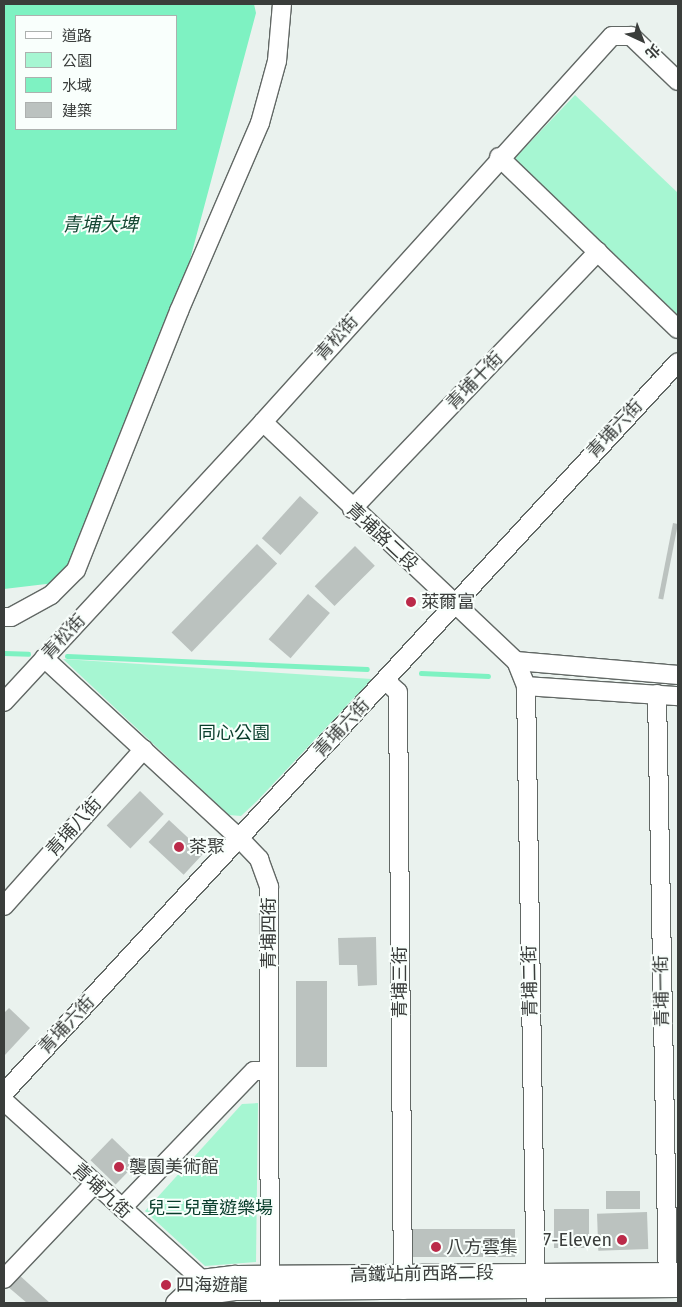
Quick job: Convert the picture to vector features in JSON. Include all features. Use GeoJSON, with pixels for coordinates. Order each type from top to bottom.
{"type":"FeatureCollection","features":[{"type":"Feature","properties":{"kind":"street"},"geometry":{"type":"LineString","coordinates":[[4,617],[11,617],[51,595],[76,570],[179,312],[260,123],[276,61],[282,4]]}},
{"type":"Feature","properties":{"kind":"street","name":"青松街"},"geometry":{"type":"LineString","coordinates":[[4,702],[263,422],[499,158],[612,36],[631,36],[678,80]]}},
{"type":"Feature","properties":{"kind":"street"},"geometry":{"type":"LineString","coordinates":[[499,158],[678,329]]}},
{"type":"Feature","properties":{"kind":"street","name":"青埔十街"},"geometry":{"type":"LineString","coordinates":[[352,510],[598,252]]}},
{"type":"Feature","properties":{"kind":"street","name":"青埔六街"},"geometry":{"type":"LineString","coordinates":[[4,1093],[678,362]]}},
{"type":"Feature","properties":{"kind":"street","name":"青埔路二段"},"geometry":{"type":"LineString","coordinates":[[263,422],[352,510],[516,661]]}},
{"type":"Feature","properties":{"kind":"street","name":"青埔四街"},"geometry":{"type":"LineString","coordinates":[[44,658],[144,749],[259,859],[269,887],[270,1290]]}},
{"type":"Feature","properties":{"kind":"street"},"geometry":{"type":"LineString","coordinates":[[516,661],[678,675]]}},
{"type":"Feature","properties":{"kind":"street","name":"青埔二街"},"geometry":{"type":"LineString","coordinates":[[516,661],[526,686],[535,1288]]}},
{"type":"Feature","properties":{"kind":"street","name":"青埔三街"},"geometry":{"type":"LineString","coordinates":[[386,680],[398,692],[403,1282]]}},
{"type":"Feature","properties":{"kind":"street"},"geometry":{"type":"LineString","coordinates":[[526,686],[678,696]]}},
{"type":"Feature","properties":{"kind":"street","name":"青埔一街"},"geometry":{"type":"LineString","coordinates":[[657,694],[673,1280]]}},
{"type":"Feature","properties":{"kind":"street","name":"青埔八街"},"geometry":{"type":"LineString","coordinates":[[4,906],[144,749]]}},
{"type":"Feature","properties":{"kind":"street"},"geometry":{"type":"LineString","coordinates":[[122,1208],[254,1071],[268,1071]]}},
{"type":"Feature","properties":{"kind":"street","name":"青埔九街"},"geometry":{"type":"LineString","coordinates":[[4,1101],[201,1279]]}},
{"type":"Feature","properties":{"kind":"street"},"geometry":{"type":"LineString","coordinates":[[4,1279],[94,1184]]}},
{"type":"Feature","properties":{"kind":"street"},"geometry":{"type":"LineString","coordinates":[[175,1303],[201,1279]]}},
{"type":"Feature","properties":{"kind":"street","name":"高鐵站前西路二段"},"geometry":{"type":"LineString","coordinates":[[201,1279],[270,1290]]}},
{"type":"Feature","properties":{"kind":"street","name":"高鐵站前西路二段"},"geometry":{"type":"LineString","coordinates":[[197,1303],[207,1295],[403,1282],[535,1288],[673,1280]]}},
{"type":"Feature","properties":{"kind":"green space"},"geometry":{"type":"Polygon","coordinates":[[[575,95],[678,193],[678,315],[514,159],[575,95]]]}},
{"type":"Feature","properties":{"kind":"green space","name":"同心公園"},"geometry":{"type":"Polygon","coordinates":[[[63,659],[372,679],[241,816],[229,815],[63,659]]]}},
{"type":"Feature","properties":{"kind":"green space","name":"兒三兒童遊樂場"},"geometry":{"type":"Polygon","coordinates":[[[258,1103],[256,1262],[205,1266],[145,1211],[242,1104],[258,1103]]]}},
{"type":"Feature","properties":{"kind":"water","name":"青埔大埤"},"geometry":{"type":"Polygon","coordinates":[[[4,4],[254,4],[256,13],[184,282],[63,582],[4,589],[4,4]]]}},
{"type":"Feature","properties":{"kind":"building"},"geometry":{"type":"Polygon","coordinates":[[[300,496],[319,513],[280,555],[262,538],[300,496]]]}},
{"type":"Feature","properties":{"kind":"building"},"geometry":{"type":"Polygon","coordinates":[[[673,523],[678,524],[663,600],[658,599],[673,523]]]}},
{"type":"Feature","properties":{"kind":"building"},"geometry":{"type":"Polygon","coordinates":[[[257,544],[277,563],[192,652],[172,632],[257,544]]]}},
{"type":"Feature","properties":{"kind":"building"},"geometry":{"type":"Polygon","coordinates":[[[355,546],[375,566],[334,606],[315,586],[355,546]]]}},
{"type":"Feature","properties":{"kind":"building"},"geometry":{"type":"Polygon","coordinates":[[[308,594],[330,613],[291,658],[269,639],[308,594]]]}},
{"type":"Feature","properties":{"kind":"building"},"geometry":{"type":"Polygon","coordinates":[[[140,791],[164,814],[130,848],[107,826],[140,791]]]}},
{"type":"Feature","properties":{"kind":"building"},"geometry":{"type":"Polygon","coordinates":[[[169,820],[204,853],[184,875],[149,842],[169,820]]]}},
{"type":"Feature","properties":{"kind":"building"},"geometry":{"type":"Polygon","coordinates":[[[376,937],[377,985],[358,986],[357,965],[339,965],[338,938],[376,937]]]}},
{"type":"Feature","properties":{"kind":"building"},"geometry":{"type":"Polygon","coordinates":[[[296,981],[327,981],[327,1067],[296,1067],[296,981]]]}},
{"type":"Feature","properties":{"kind":"building"},"geometry":{"type":"Polygon","coordinates":[[[9,1008],[30,1028],[4,1056],[4,1013],[9,1008]]]}},
{"type":"Feature","properties":{"kind":"building"},"geometry":{"type":"Polygon","coordinates":[[[112,1138],[137,1162],[116,1185],[90,1160],[112,1138]]]}},
{"type":"Feature","properties":{"kind":"building"},"geometry":{"type":"Polygon","coordinates":[[[606,1191],[640,1191],[640,1209],[606,1209],[606,1191]]]}},
{"type":"Feature","properties":{"kind":"building"},"geometry":{"type":"Polygon","coordinates":[[[554,1209],[589,1209],[589,1248],[554,1248],[554,1209]]]}},
{"type":"Feature","properties":{"kind":"building"},"geometry":{"type":"Polygon","coordinates":[[[647,1212],[648,1249],[598,1251],[597,1214],[647,1212]]]}},
{"type":"Feature","properties":{"kind":"building"},"geometry":{"type":"Polygon","coordinates":[[[409,1229],[515,1229],[515,1257],[409,1257],[409,1229]]]}},
{"type":"Feature","properties":{"kind":"building"},"geometry":{"type":"Polygon","coordinates":[[[18,1274],[50,1303],[27,1303],[7,1286],[18,1274]]]}},
{"type":"Feature","properties":{"kind":"waterway"},"geometry":{"type":"LineString","coordinates":[[4,653],[28,654]]}},
{"type":"Feature","properties":{"kind":"waterway"},"geometry":{"type":"LineString","coordinates":[[67,656],[367,669]]}},
{"type":"Feature","properties":{"kind":"waterway"},"geometry":{"type":"LineString","coordinates":[[421,673],[488,676]]}},
{"type":"Feature","properties":{"kind":"place","name":"萊爾富"},"geometry":{"type":"Point","coordinates":[411,602]}},
{"type":"Feature","properties":{"kind":"place","name":"茶聚"},"geometry":{"type":"Point","coordinates":[179,847]}},
{"type":"Feature","properties":{"kind":"place","name":"襲園美術館"},"geometry":{"type":"Point","coordinates":[119,1167]}},
{"type":"Feature","properties":{"kind":"place","name":"7-Eleven"},"geometry":{"type":"Point","coordinates":[622,1240]}},
{"type":"Feature","properties":{"kind":"place","name":"八方雲集"},"geometry":{"type":"Point","coordinates":[436,1247]}},
{"type":"Feature","properties":{"kind":"place","name":"四海遊龍"},"geometry":{"type":"Point","coordinates":[166,1285]}}]}
